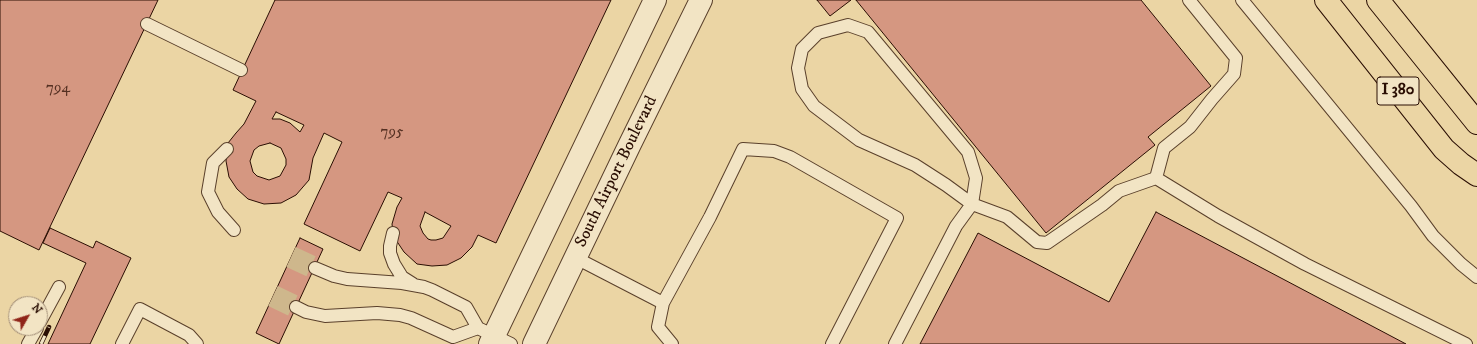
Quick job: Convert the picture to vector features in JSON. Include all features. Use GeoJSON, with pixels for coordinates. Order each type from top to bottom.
{"type":"FeatureCollection","features":[{"type":"Feature","properties":{"kind":"highway","name":"I 380"},"geometry":{"type":"LineString","coordinates":[[1326,0],[1444,149],[1461,164],[1477,175]]}},
{"type":"Feature","properties":{"kind":"highway","name":"I 380"},"geometry":{"type":"LineString","coordinates":[[1378,0],[1477,123]]}},
{"type":"Feature","properties":{"kind":"street"},"geometry":{"type":"LineString","coordinates":[[493,338],[655,0]]}},
{"type":"Feature","properties":{"kind":"street","name":"South Airport Boulevard"},"geometry":{"type":"LineString","coordinates":[[534,344],[701,0]]}},
{"type":"Feature","properties":{"kind":"lane"},"geometry":{"type":"LineString","coordinates":[[1156,178],[1164,148],[1190,127],[1234,74],[1236,58],[1189,0]]}},
{"type":"Feature","properties":{"kind":"lane"},"geometry":{"type":"LineString","coordinates":[[1242,0],[1411,206],[1433,236],[1461,264],[1477,277]]}},
{"type":"Feature","properties":{"kind":"lane"},"geometry":{"type":"LineString","coordinates":[[147,24],[242,70]]}},
{"type":"Feature","properties":{"kind":"lane"},"geometry":{"type":"LineString","coordinates":[[895,344],[956,226],[972,204],[976,178],[968,152],[868,32],[848,26],[818,33],[802,49],[798,68],[802,89],[814,106],[859,140],[915,165],[972,204],[1007,217],[1037,242],[1047,243],[1102,205],[1119,191],[1156,178]]}},
{"type":"Feature","properties":{"kind":"lane"},"geometry":{"type":"LineString","coordinates":[[227,149],[213,163],[208,192],[218,212],[234,230]]}},
{"type":"Feature","properties":{"kind":"lane"},"geometry":{"type":"LineString","coordinates":[[672,344],[658,326],[663,303],[710,217],[743,149],[774,151],[797,161],[898,218],[832,344]]}},
{"type":"Feature","properties":{"kind":"lane"},"geometry":{"type":"LineString","coordinates":[[1156,178],[1218,216],[1305,264],[1466,344]]}},
{"type":"Feature","properties":{"kind":"lane"},"geometry":{"type":"LineString","coordinates":[[393,233],[390,252],[394,264],[402,276],[416,286]]}},
{"type":"Feature","properties":{"kind":"lane"},"geometry":{"type":"LineString","coordinates":[[576,258],[663,303]]}},
{"type":"Feature","properties":{"kind":"lane"},"geometry":{"type":"LineString","coordinates":[[315,268],[346,279],[402,283],[439,293],[466,308],[493,338]]}},
{"type":"Feature","properties":{"kind":"lane"},"geometry":{"type":"LineString","coordinates":[[48,307],[59,287]]}},
{"type":"Feature","properties":{"kind":"lane"},"geometry":{"type":"LineString","coordinates":[[296,307],[306,312],[325,316],[377,313],[400,315],[411,318],[453,337],[493,338]]}},
{"type":"Feature","properties":{"kind":"lane"},"geometry":{"type":"LineString","coordinates":[[122,344],[140,309],[189,335],[197,344]]}},
{"type":"Feature","properties":{"kind":"building"},"geometry":{"type":"Polygon","coordinates":[[[0,0],[158,0],[39,250],[0,231],[0,0]]]}},
{"type":"Feature","properties":{"kind":"building"},"geometry":{"type":"Polygon","coordinates":[[[275,0],[611,0],[496,243],[478,235],[472,247],[461,258],[447,265],[432,266],[417,264],[404,252],[393,233],[392,224],[397,207],[402,198],[388,192],[360,251],[304,224],[342,142],[324,133],[313,158],[309,180],[296,195],[281,203],[264,204],[248,199],[237,189],[229,177],[226,161],[228,143],[244,124],[256,101],[233,90],[275,0]],[[276,112],[272,119],[280,119],[290,123],[300,132],[304,125],[276,112]],[[270,143],[259,146],[254,150],[250,161],[253,172],[257,176],[269,180],[280,176],[286,165],[286,159],[281,148],[270,143]],[[425,212],[420,226],[428,239],[436,240],[443,238],[451,226],[425,212]]]}},
{"type":"Feature","properties":{"kind":"building"},"geometry":{"type":"Polygon","coordinates":[[[817,0],[851,0],[830,16],[817,0]]]}},
{"type":"Feature","properties":{"kind":"building"},"geometry":{"type":"Polygon","coordinates":[[[856,0],[1141,0],[1211,86],[1148,137],[1155,145],[1046,233],[856,0]]]}},
{"type":"Feature","properties":{"kind":"building"},"geometry":{"type":"Polygon","coordinates":[[[1156,212],[1406,344],[920,344],[978,233],[1109,302],[1156,212]]]}},
{"type":"Feature","properties":{"kind":"building"},"geometry":{"type":"Polygon","coordinates":[[[50,228],[93,248],[96,241],[131,258],[90,344],[48,344],[86,263],[43,243],[50,228]]]}},
{"type":"Feature","properties":{"kind":"building"},"geometry":{"type":"Polygon","coordinates":[[[300,238],[323,249],[279,344],[256,333],[300,238]]]}},
{"type":"Feature","properties":{"kind":"tunnel"},"geometry":{"type":"LineString","coordinates":[[291,257],[315,268]]}},
{"type":"Feature","properties":{"kind":"tunnel"},"geometry":{"type":"LineString","coordinates":[[273,296],[296,307]]}},
{"type":"Feature","properties":{"kind":"railway"},"geometry":{"type":"LineString","coordinates":[[41,344],[49,327]]}}]}
